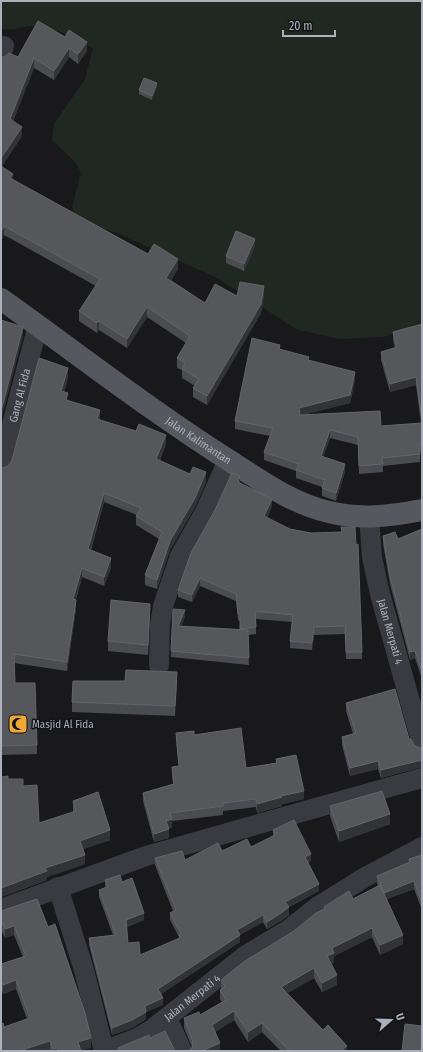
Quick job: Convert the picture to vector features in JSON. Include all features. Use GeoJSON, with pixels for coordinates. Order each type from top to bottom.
{"type":"FeatureCollection","features":[{"type":"Feature","properties":{"kind":"main road","name":"Jalan Kalimantan"},"geometry":{"type":"LineString","coordinates":[[1,298],[180,430],[296,501],[330,513],[369,516],[386,517],[422,510]]}},
{"type":"Feature","properties":{"kind":"street","name":"Gang Al Fida"},"geometry":{"type":"LineString","coordinates":[[1,466],[38,325]]}},
{"type":"Feature","properties":{"kind":"street"},"geometry":{"type":"LineString","coordinates":[[159,665],[160,625],[163,606],[180,556],[205,512],[228,460]]}},
{"type":"Feature","properties":{"kind":"street","name":"Jalan Merpati 4"},"geometry":{"type":"LineString","coordinates":[[369,516],[372,557],[380,594],[422,744]]}},
{"type":"Feature","properties":{"kind":"street"},"geometry":{"type":"LineString","coordinates":[[1,909],[58,887],[192,842],[304,813],[380,789],[422,778]]}},
{"type":"Feature","properties":{"kind":"street","name":"Jalan Merpati 4"},"geometry":{"type":"LineString","coordinates":[[58,887],[84,970],[104,1051],[137,1038],[167,1018],[246,955],[288,930],[317,907],[367,876],[422,847]]}},
{"type":"Feature","properties":{"kind":"street"},"geometry":{"type":"LineString","coordinates":[[167,1018],[182,1051]]}},
{"type":"Feature","properties":{"kind":"shaded area"},"geometry":{"type":"Polygon","coordinates":[[[1,1],[422,1],[422,322],[384,337],[338,339],[296,329],[217,278],[122,235],[77,219],[72,207],[81,173],[76,163],[52,140],[54,124],[85,79],[93,48],[50,28],[31,26],[1,29],[1,1]]]}},
{"type":"Feature","properties":{"kind":"building"},"geometry":{"type":"Polygon","coordinates":[[[38,21],[65,37],[69,30],[87,42],[78,54],[69,48],[54,71],[34,58],[10,119],[22,127],[1,158],[1,57],[4,57],[9,53],[18,57],[38,21]]]}},
{"type":"Feature","properties":{"kind":"building"},"geometry":{"type":"Polygon","coordinates":[[[144,78],[157,83],[152,96],[139,90],[144,78]]]}},
{"type":"Feature","properties":{"kind":"building"},"geometry":{"type":"Polygon","coordinates":[[[1,166],[13,174],[10,178],[148,254],[154,244],[178,259],[166,278],[205,303],[215,284],[237,296],[240,282],[264,286],[261,304],[207,396],[193,388],[199,379],[182,369],[185,363],[177,358],[190,336],[147,307],[127,339],[99,321],[97,323],[79,311],[100,279],[4,226],[1,232],[1,166]]]}},
{"type":"Feature","properties":{"kind":"building"},"geometry":{"type":"Polygon","coordinates":[[[236,231],[255,239],[244,264],[226,256],[236,231]]]}},
{"type":"Feature","properties":{"kind":"building"},"geometry":{"type":"Polygon","coordinates":[[[1,320],[23,327],[1,411],[1,320]]]}},
{"type":"Feature","properties":{"kind":"building"},"geometry":{"type":"Polygon","coordinates":[[[422,324],[422,421],[416,377],[390,384],[381,352],[397,347],[393,332],[422,324]]]}},
{"type":"Feature","properties":{"kind":"building"},"geometry":{"type":"Polygon","coordinates":[[[252,338],[280,345],[279,349],[309,357],[308,360],[355,372],[350,395],[299,408],[300,415],[380,411],[381,426],[422,423],[422,443],[419,444],[420,454],[382,458],[383,464],[359,466],[358,437],[330,430],[321,456],[345,464],[336,493],[322,488],[325,480],[296,470],[299,464],[264,452],[273,428],[235,421],[252,338]]]}},
{"type":"Feature","properties":{"kind":"building"},"geometry":{"type":"Polygon","coordinates":[[[39,358],[68,368],[61,391],[68,393],[66,400],[100,410],[97,419],[136,431],[139,424],[166,435],[156,459],[190,474],[193,467],[206,472],[195,498],[170,541],[157,580],[145,575],[162,532],[136,516],[141,508],[104,493],[88,549],[111,558],[104,577],[82,568],[73,599],[76,600],[67,662],[14,654],[15,683],[35,683],[37,745],[1,746],[1,467],[4,468],[9,465],[12,460],[39,358]]]}},
{"type":"Feature","properties":{"kind":"building"},"geometry":{"type":"Polygon","coordinates":[[[232,473],[240,476],[238,482],[272,499],[264,516],[290,529],[311,533],[342,532],[341,527],[355,527],[356,545],[358,544],[362,652],[346,652],[345,626],[314,627],[312,643],[290,641],[293,615],[255,611],[256,627],[240,629],[240,614],[238,613],[236,594],[200,578],[192,595],[178,590],[191,553],[215,510],[232,473]]]}},
{"type":"Feature","properties":{"kind":"building"},"geometry":{"type":"Polygon","coordinates":[[[422,529],[422,672],[415,651],[410,652],[390,576],[383,536],[395,532],[398,539],[422,529]]]}},
{"type":"Feature","properties":{"kind":"building"},"geometry":{"type":"Polygon","coordinates":[[[111,600],[150,604],[148,645],[108,641],[111,600]]]}},
{"type":"Feature","properties":{"kind":"building"},"geometry":{"type":"Polygon","coordinates":[[[173,609],[185,610],[178,626],[248,630],[249,658],[171,651],[173,609]]]}},
{"type":"Feature","properties":{"kind":"building"},"geometry":{"type":"Polygon","coordinates":[[[126,670],[177,672],[175,706],[72,702],[73,681],[125,681],[126,670]]]}},
{"type":"Feature","properties":{"kind":"building"},"geometry":{"type":"Polygon","coordinates":[[[395,689],[409,739],[411,739],[414,745],[420,748],[422,747],[422,760],[381,770],[378,761],[350,768],[342,737],[356,733],[346,703],[395,689]]]}},
{"type":"Feature","properties":{"kind":"building"},"geometry":{"type":"Polygon","coordinates":[[[241,728],[246,768],[277,763],[276,759],[296,755],[304,791],[281,796],[282,797],[257,804],[256,799],[223,803],[223,806],[170,813],[172,819],[166,821],[169,829],[154,834],[143,793],[174,784],[172,767],[179,766],[176,733],[194,731],[194,735],[241,728]]]}},
{"type":"Feature","properties":{"kind":"building"},"geometry":{"type":"Polygon","coordinates":[[[8,776],[8,779],[23,779],[23,786],[37,785],[39,823],[76,811],[73,801],[98,792],[110,830],[80,841],[85,855],[45,868],[47,871],[1,888],[1,777],[8,776]]]}},
{"type":"Feature","properties":{"kind":"building"},"geometry":{"type":"Polygon","coordinates":[[[382,791],[390,814],[339,831],[330,806],[382,791]]]}},
{"type":"Feature","properties":{"kind":"building"},"geometry":{"type":"Polygon","coordinates":[[[294,820],[311,854],[305,857],[319,884],[285,902],[289,907],[267,922],[263,915],[237,930],[240,935],[158,989],[163,998],[145,1006],[146,1012],[132,1020],[112,1028],[89,938],[116,935],[99,890],[108,887],[105,880],[120,875],[122,882],[132,878],[144,913],[126,920],[128,943],[139,942],[140,955],[180,938],[179,935],[181,934],[170,913],[176,910],[155,858],[182,851],[185,860],[218,843],[222,851],[247,839],[251,847],[275,835],[273,830],[294,820]]]}},
{"type":"Feature","properties":{"kind":"building"},"geometry":{"type":"Polygon","coordinates":[[[422,855],[422,903],[414,881],[384,893],[377,876],[410,862],[409,859],[422,855]]]}},
{"type":"Feature","properties":{"kind":"building"},"geometry":{"type":"Polygon","coordinates":[[[380,885],[403,935],[380,945],[372,928],[332,948],[334,953],[327,956],[337,975],[322,983],[314,968],[281,987],[323,1030],[328,1025],[347,1046],[341,1051],[290,1051],[262,1023],[248,1032],[234,1011],[212,1025],[220,1043],[202,1051],[188,1051],[192,1048],[193,1042],[184,1018],[199,1012],[200,1015],[226,1000],[220,990],[225,987],[221,980],[245,961],[294,931],[316,913],[325,909],[324,907],[349,891],[353,899],[380,885]]]}},
{"type":"Feature","properties":{"kind":"building"},"geometry":{"type":"Polygon","coordinates":[[[37,899],[48,927],[55,924],[85,1013],[91,1038],[78,1042],[81,1051],[58,1051],[57,1048],[53,1049],[50,1041],[19,1051],[1,1051],[1,1024],[3,1023],[4,1027],[30,1018],[16,980],[3,985],[1,979],[1,964],[26,956],[14,926],[5,929],[1,920],[1,911],[37,899]]]}},
{"type":"Feature","properties":{"kind":"building"},"geometry":{"type":"Polygon","coordinates":[[[405,1024],[422,1026],[422,1051],[402,1051],[405,1024]]]}},
{"type":"Feature","properties":{"kind":"building"},"geometry":{"type":"Polygon","coordinates":[[[165,1031],[175,1051],[119,1051],[118,1048],[149,1035],[150,1038],[165,1031]]]}},
{"type":"Feature","properties":{"kind":"place","name":"Masjid Al Fida"},"geometry":{"type":"Point","coordinates":[18,724]}}]}
